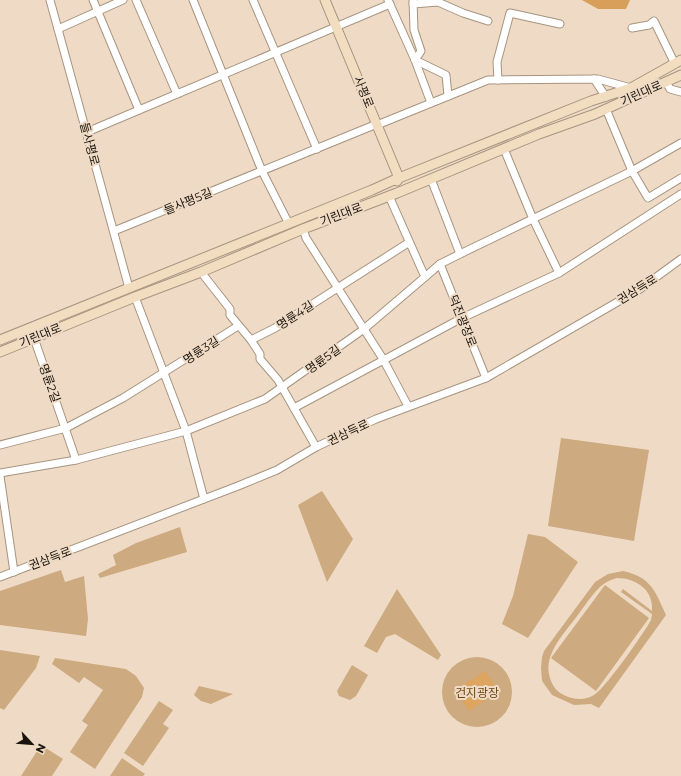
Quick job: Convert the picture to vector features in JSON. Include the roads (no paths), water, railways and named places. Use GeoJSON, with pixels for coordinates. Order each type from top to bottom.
{"type":"FeatureCollection","features":[{"type":"Feature","properties":{"kind":"street","name":"들사평로"},"geometry":{"type":"LineString","coordinates":[[50,0],[129,288]]}},
{"type":"Feature","properties":{"kind":"street"},"geometry":{"type":"LineString","coordinates":[[93,0],[139,110]]}},
{"type":"Feature","properties":{"kind":"street"},"geometry":{"type":"LineString","coordinates":[[58,29],[123,0]]}},
{"type":"Feature","properties":{"kind":"street"},"geometry":{"type":"LineString","coordinates":[[136,0],[177,94]]}},
{"type":"Feature","properties":{"kind":"street"},"geometry":{"type":"LineString","coordinates":[[193,0],[262,171],[289,224]]}},
{"type":"Feature","properties":{"kind":"street","name":"사평로"},"geometry":{"type":"LineString","coordinates":[[320,0],[334,27]]}},
{"type":"Feature","properties":{"kind":"street","name":"사평로"},"geometry":{"type":"LineString","coordinates":[[325,0],[334,27],[374,126],[395,186]]}},
{"type":"Feature","properties":{"kind":"street"},"geometry":{"type":"LineString","coordinates":[[87,132],[275,53],[389,2],[415,60],[431,103]]}},
{"type":"Feature","properties":{"kind":"street"},"geometry":{"type":"LineString","coordinates":[[415,60],[421,51],[414,30],[413,2],[438,2],[463,13],[488,21]]}},
{"type":"Feature","properties":{"kind":"street"},"geometry":{"type":"LineString","coordinates":[[255,3],[294,99],[317,149]]}},
{"type":"Feature","properties":{"kind":"street"},"geometry":{"type":"LineString","coordinates":[[498,80],[497,62],[510,13],[560,24]]}},
{"type":"Feature","properties":{"kind":"street"},"geometry":{"type":"LineString","coordinates":[[632,28],[649,25],[654,21],[678,62]]}},
{"type":"Feature","properties":{"kind":"street"},"geometry":{"type":"LineString","coordinates":[[415,60],[446,75],[448,96]]}},
{"type":"Feature","properties":{"kind":"street","name":"기린대로"},"geometry":{"type":"LineString","coordinates":[[0,352],[201,272],[303,229],[395,186],[606,97],[631,88],[678,62]]}},
{"type":"Feature","properties":{"kind":"street","name":"기린대로"},"geometry":{"type":"LineString","coordinates":[[0,340],[372,190],[431,179],[539,134],[606,110],[681,75]]}},
{"type":"Feature","properties":{"kind":"street"},"geometry":{"type":"LineString","coordinates":[[594,79],[606,97]]}},
{"type":"Feature","properties":{"kind":"street","name":"들사평5길"},"geometry":{"type":"LineString","coordinates":[[114,231],[488,80],[594,79],[631,88]]}},
{"type":"Feature","properties":{"kind":"street"},"geometry":{"type":"LineString","coordinates":[[666,82],[670,89],[681,92]]}},
{"type":"Feature","properties":{"kind":"street"},"geometry":{"type":"LineString","coordinates":[[606,110],[632,171],[648,198],[681,178]]}},
{"type":"Feature","properties":{"kind":"street"},"geometry":{"type":"LineString","coordinates":[[395,186],[408,243],[424,277],[440,264],[632,171],[681,142]]}},
{"type":"Feature","properties":{"kind":"street"},"geometry":{"type":"LineString","coordinates":[[504,149],[533,219],[559,273]]}},
{"type":"Feature","properties":{"kind":"street"},"geometry":{"type":"LineString","coordinates":[[431,179],[460,254]]}},
{"type":"Feature","properties":{"kind":"street"},"geometry":{"type":"LineString","coordinates":[[294,408],[462,318],[559,273],[681,194]]}},
{"type":"Feature","properties":{"kind":"street"},"geometry":{"type":"LineString","coordinates":[[303,229],[306,238],[383,359],[408,406]]}},
{"type":"Feature","properties":{"kind":"street"},"geometry":{"type":"LineString","coordinates":[[338,287],[408,243]]}},
{"type":"Feature","properties":{"kind":"street","name":"권삼득로"},"geometry":{"type":"LineString","coordinates":[[0,577],[277,470],[316,447],[408,406],[486,378],[640,289],[681,259]]}},
{"type":"Feature","properties":{"kind":"street","name":"덕진광장로"},"geometry":{"type":"LineString","coordinates":[[440,264],[486,378]]}},
{"type":"Feature","properties":{"kind":"street"},"geometry":{"type":"LineString","coordinates":[[201,272],[230,310],[230,316],[242,329],[260,354],[260,359],[278,380],[316,447]]}},
{"type":"Feature","properties":{"kind":"street","name":"명륜5길"},"geometry":{"type":"LineString","coordinates":[[282,389],[364,329],[424,277]]}},
{"type":"Feature","properties":{"kind":"street","name":"명륜4길"},"geometry":{"type":"LineString","coordinates":[[250,340],[275,328],[338,287]]}},
{"type":"Feature","properties":{"kind":"street"},"geometry":{"type":"LineString","coordinates":[[135,297],[186,431],[204,499]]}},
{"type":"Feature","properties":{"kind":"street","name":"명륜3길"},"geometry":{"type":"LineString","coordinates":[[66,428],[123,398],[238,326]]}},
{"type":"Feature","properties":{"kind":"street","name":"명륜2길"},"geometry":{"type":"LineString","coordinates":[[34,338],[76,460]]}},
{"type":"Feature","properties":{"kind":"street"},"geometry":{"type":"LineString","coordinates":[[0,473],[76,460],[186,431],[265,400],[282,389]]}},
{"type":"Feature","properties":{"kind":"street"},"geometry":{"type":"LineString","coordinates":[[0,445],[66,428]]}},
{"type":"Feature","properties":{"kind":"street"},"geometry":{"type":"LineString","coordinates":[[0,476],[14,572]]}},
{"type":"Feature","properties":{"kind":"park label","name":"건지광장"},"geometry":{"type":"Point","coordinates":[477,692]}}]}
